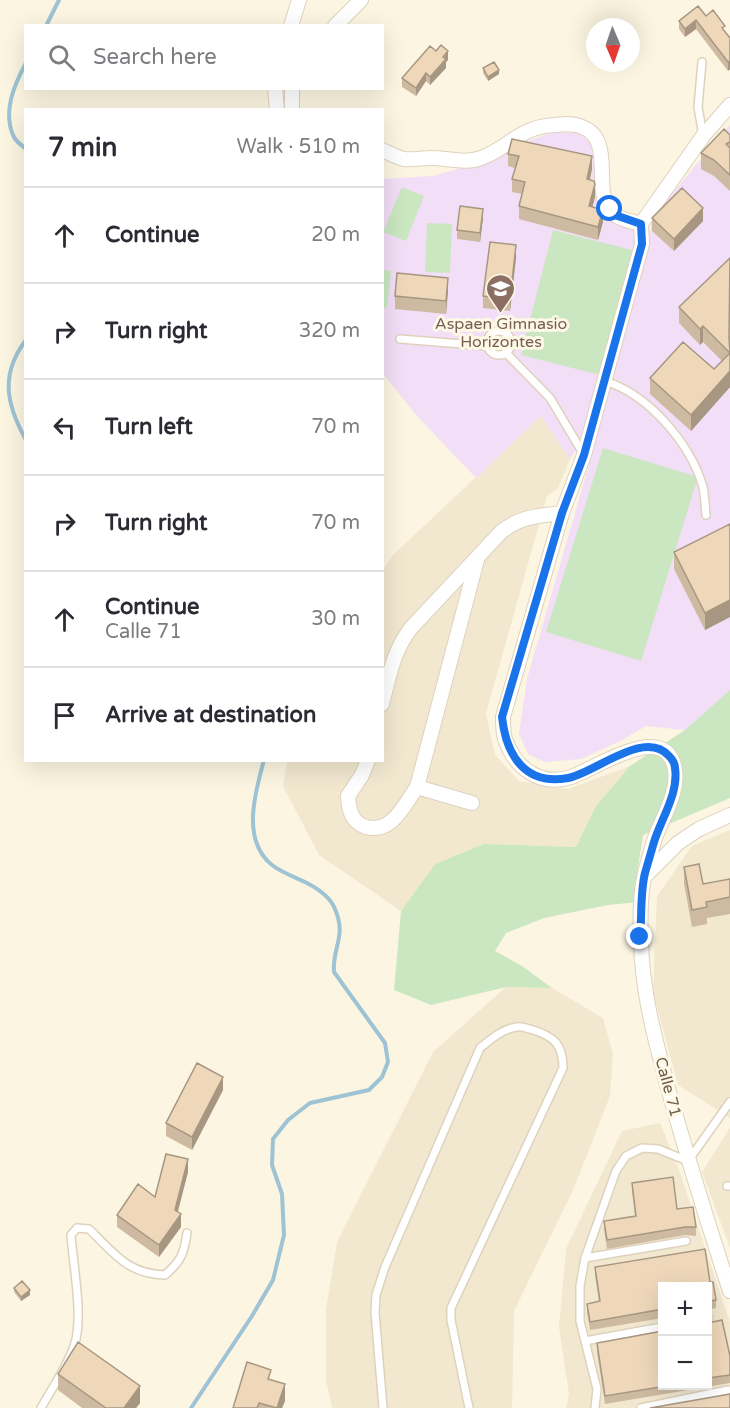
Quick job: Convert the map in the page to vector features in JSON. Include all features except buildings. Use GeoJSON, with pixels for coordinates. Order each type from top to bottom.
{"type":"FeatureCollection","features":[{"type":"Feature","properties":{"kind":"street"},"geometry":{"type":"LineString","coordinates":[[292,24],[299,0]]}},
{"type":"Feature","properties":{"kind":"street"},"geometry":{"type":"LineString","coordinates":[[337,24],[361,0]]}},
{"type":"Feature","properties":{"kind":"street"},"geometry":{"type":"LineString","coordinates":[[275,90],[277,108]]}},
{"type":"Feature","properties":{"kind":"street"},"geometry":{"type":"LineString","coordinates":[[292,90],[292,108]]}},
{"type":"Feature","properties":{"kind":"street"},"geometry":{"type":"LineString","coordinates":[[384,151],[406,159],[433,158],[471,161],[482,158],[522,132],[541,126],[567,124],[582,126],[595,134],[600,143],[604,197],[610,209],[615,215],[641,224],[704,136],[730,105]]}},
{"type":"Feature","properties":{"kind":"street","name":"Calle 71"},"geometry":{"type":"LineString","coordinates":[[641,224],[642,244],[605,381],[584,455],[562,513],[502,717],[504,738],[514,758],[527,772],[547,780],[570,778],[633,749],[654,747],[664,750],[673,760],[675,787],[644,876],[640,937],[644,990],[649,1017],[688,1161],[730,1292]]}},
{"type":"Feature","properties":{"kind":"street"},"geometry":{"type":"LineString","coordinates":[[384,696],[401,640],[501,532],[513,522],[525,518],[562,513]]}},
{"type":"Feature","properties":{"kind":"street"},"geometry":{"type":"LineString","coordinates":[[367,762],[362,776],[348,796],[349,813],[359,825],[374,829],[386,826],[395,818],[417,786],[477,560]]}},
{"type":"Feature","properties":{"kind":"street"},"geometry":{"type":"LineString","coordinates":[[417,786],[472,803]]}},
{"type":"Feature","properties":{"kind":"street"},"geometry":{"type":"LineString","coordinates":[[644,876],[678,843],[730,815]]}},
{"type":"Feature","properties":{"kind":"lane"},"geometry":{"type":"LineString","coordinates":[[702,62],[698,107],[704,136]]}},
{"type":"Feature","properties":{"kind":"lane"},"geometry":{"type":"LineString","coordinates":[[500,331],[509,337],[510,348],[506,353],[497,355],[487,346],[490,335],[500,331]]}},
{"type":"Feature","properties":{"kind":"lane"},"geometry":{"type":"LineString","coordinates":[[400,339],[487,346]]}},
{"type":"Feature","properties":{"kind":"lane"},"geometry":{"type":"LineString","coordinates":[[506,353],[550,398],[584,455]]}},
{"type":"Feature","properties":{"kind":"lane"},"geometry":{"type":"LineString","coordinates":[[605,381],[635,394],[658,413],[694,464],[703,489],[706,515]]}},
{"type":"Feature","properties":{"kind":"lane"},"geometry":{"type":"LineString","coordinates":[[383,1408],[375,1312],[376,1295],[385,1267],[480,1048],[504,1030],[519,1026],[542,1032],[556,1041],[563,1054],[563,1068],[451,1308],[451,1320],[469,1408]]}},
{"type":"Feature","properties":{"kind":"lane"},"geometry":{"type":"LineString","coordinates":[[595,1408],[597,1389],[580,1320],[580,1297],[585,1258],[616,1172],[626,1156],[642,1149],[658,1149],[688,1161],[730,1102]]}},
{"type":"Feature","properties":{"kind":"lane"},"geometry":{"type":"LineString","coordinates":[[41,1408],[75,1346],[78,1291],[71,1235],[77,1228],[89,1229],[116,1257],[134,1270],[149,1275],[165,1275],[178,1263],[185,1249],[187,1233]]}},
{"type":"Feature","properties":{"kind":"lane"},"geometry":{"type":"LineString","coordinates":[[585,1258],[686,1241]]}},
{"type":"Feature","properties":{"kind":"lane"},"geometry":{"type":"LineString","coordinates":[[585,1341],[658,1327]]}},
{"type":"Feature","properties":{"kind":"lane"},"geometry":{"type":"LineString","coordinates":[[641,1408],[728,1390]]}},
{"type":"Feature","properties":{"kind":"shaded area"},"geometry":{"type":"Polygon","coordinates":[[[730,125],[730,709],[685,730],[646,726],[581,759],[545,762],[528,754],[519,734],[527,679],[586,475],[647,250],[653,216],[730,125]]]}},
{"type":"Feature","properties":{"kind":"shaded area","name":"Aspaen Gimnasio Horizontes"},"geometry":{"type":"Polygon","coordinates":[[[553,132],[580,133],[592,145],[596,190],[608,218],[634,227],[636,253],[586,435],[570,459],[541,416],[476,478],[418,417],[384,375],[384,179],[433,176],[486,161],[522,143],[553,132]]]}},
{"type":"Feature","properties":{"kind":"shaded area"},"geometry":{"type":"Polygon","coordinates":[[[541,416],[570,459],[558,488],[547,496],[486,713],[495,755],[519,781],[568,789],[630,766],[596,806],[576,847],[484,844],[435,864],[401,911],[319,855],[283,786],[287,762],[384,762],[384,568],[393,555],[541,416]]]}},
{"type":"Feature","properties":{"kind":"shaded area"},"geometry":{"type":"Polygon","coordinates":[[[730,830],[730,1118],[678,1085],[653,992],[657,896],[692,846],[730,830]]]}},
{"type":"Feature","properties":{"kind":"shaded area"},"geometry":{"type":"Polygon","coordinates":[[[506,987],[552,988],[603,1018],[613,1054],[610,1096],[574,1188],[514,1311],[512,1408],[332,1408],[326,1380],[326,1310],[337,1242],[433,1052],[506,987]]]}},
{"type":"Feature","properties":{"kind":"shaded area"},"geometry":{"type":"Polygon","coordinates":[[[660,1123],[679,1170],[730,1322],[730,1408],[566,1408],[569,1394],[559,1327],[566,1249],[622,1131],[660,1123]]]}},
{"type":"Feature","properties":{"kind":"shaded area"},"geometry":{"type":"Polygon","coordinates":[[[730,1128],[730,1248],[702,1172],[730,1128]]]}},
{"type":"Feature","properties":{"kind":"green space"},"geometry":{"type":"Polygon","coordinates":[[[402,187],[424,196],[406,241],[384,232],[402,187]]]}},
{"type":"Feature","properties":{"kind":"green space"},"geometry":{"type":"Polygon","coordinates":[[[427,223],[452,224],[450,273],[425,272],[427,223]]]}},
{"type":"Feature","properties":{"kind":"green space"},"geometry":{"type":"Polygon","coordinates":[[[553,230],[632,250],[600,375],[521,355],[553,230]]]}},
{"type":"Feature","properties":{"kind":"green space"},"geometry":{"type":"Polygon","coordinates":[[[384,270],[391,271],[387,308],[384,307],[384,270]]]}},
{"type":"Feature","properties":{"kind":"green space"},"geometry":{"type":"Polygon","coordinates":[[[603,448],[698,477],[641,661],[546,632],[603,448]]]}},
{"type":"Feature","properties":{"kind":"green space"},"geometry":{"type":"Polygon","coordinates":[[[730,690],[730,798],[643,835],[638,867],[638,902],[608,905],[544,918],[506,933],[495,951],[522,966],[552,988],[506,987],[431,1005],[394,990],[401,911],[435,864],[484,844],[576,847],[596,806],[630,766],[685,730],[730,690]]]}},
{"type":"Feature","properties":{"kind":"waterway"},"geometry":{"type":"LineString","coordinates":[[47,24],[59,0]]}},
{"type":"Feature","properties":{"kind":"waterway"},"geometry":{"type":"LineString","coordinates":[[24,67],[11,98],[9,117],[14,137],[24,148]]}},
{"type":"Feature","properties":{"kind":"waterway"},"geometry":{"type":"LineString","coordinates":[[24,343],[12,365],[9,377],[10,402],[24,436]]}},
{"type":"Feature","properties":{"kind":"waterway"},"geometry":{"type":"LineString","coordinates":[[191,1408],[273,1280],[284,1235],[282,1194],[272,1165],[273,1139],[288,1120],[310,1103],[369,1090],[382,1077],[388,1062],[385,1043],[334,972],[340,927],[333,904],[318,890],[272,865],[262,855],[256,843],[253,829],[254,801],[263,762]]}},
{"type":"Feature","properties":{"kind":"place","name":"Aspaen Gimnasio Horizontes"},"geometry":{"type":"Point","coordinates":[501,314]}},
{"type":"Feature","properties":{"kind":"route"},"geometry":{"type":"LineString","coordinates":[[610,209],[615,215],[641,224],[642,244],[584,455],[562,513],[502,717],[504,738],[514,758],[527,772],[547,780],[570,778],[633,749],[654,747],[664,750],[673,760],[675,787],[644,876],[640,937]]}}]}
